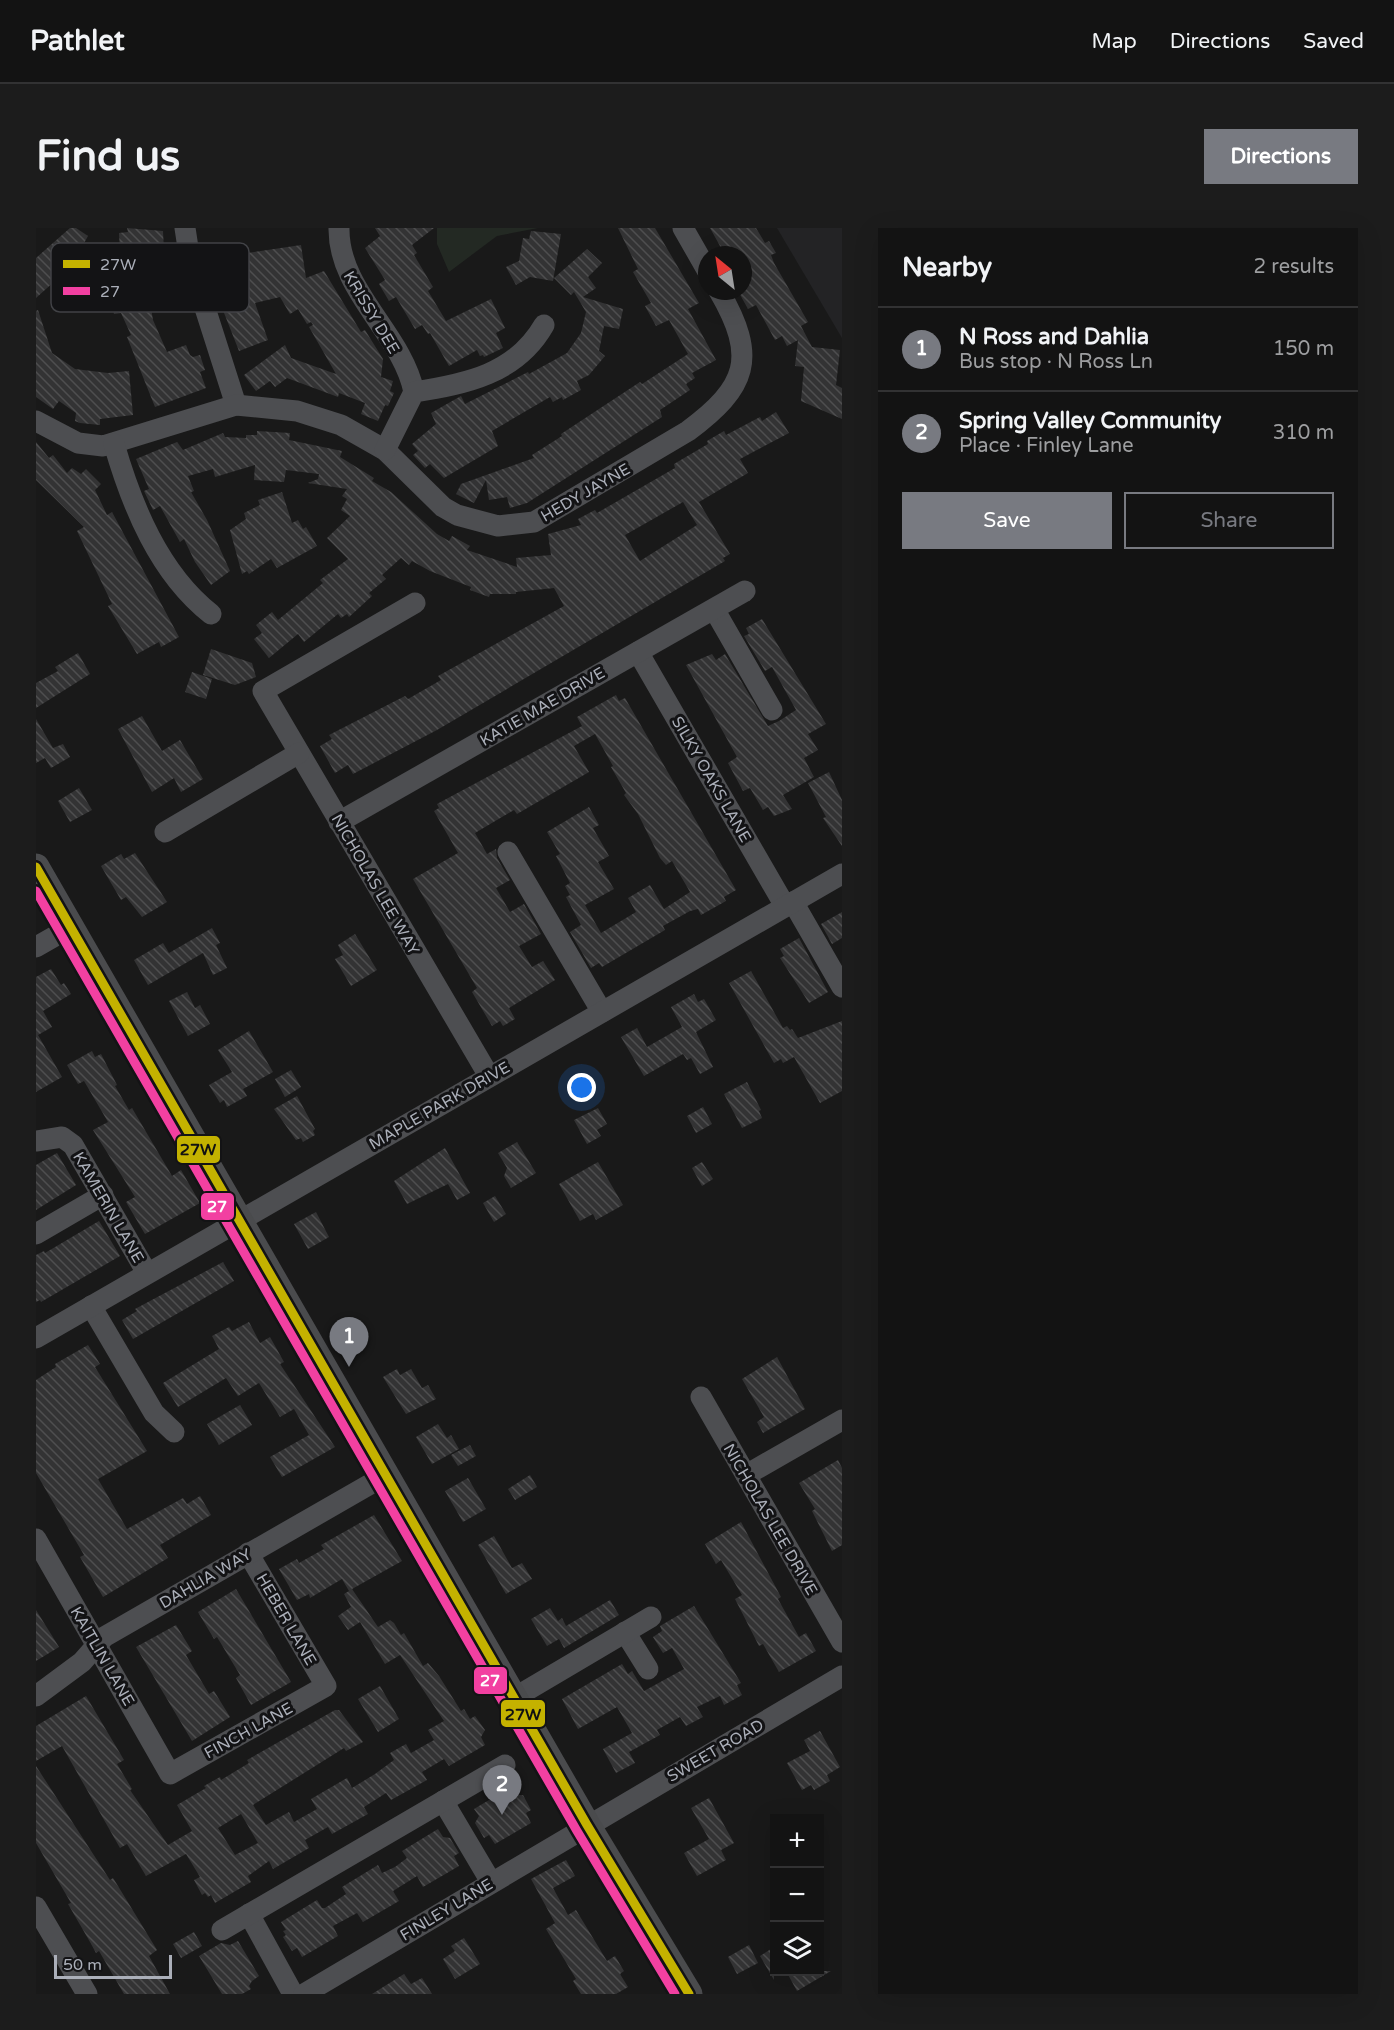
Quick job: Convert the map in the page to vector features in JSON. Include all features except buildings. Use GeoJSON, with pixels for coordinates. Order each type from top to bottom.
{"type":"FeatureCollection","features":[{"type":"Feature","properties":{"kind":"main road"},"geometry":{"type":"LineString","coordinates":[[36,867],[587,1825],[689,1994]]}},
{"type":"Feature","properties":{"kind":"street"},"geometry":{"type":"LineString","coordinates":[[185,228],[187,243]]}},
{"type":"Feature","properties":{"kind":"street","name":"KRISSY DEE"},"geometry":{"type":"LineString","coordinates":[[339,228],[344,264],[406,370],[414,392]]}},
{"type":"Feature","properties":{"kind":"street"},"geometry":{"type":"LineString","coordinates":[[683,228],[698,254]]}},
{"type":"Feature","properties":{"kind":"street","name":"HEDY JAYNE"},"geometry":{"type":"LineString","coordinates":[[36,421],[59,436],[78,443],[103,446],[236,405],[297,411],[341,426],[385,450],[443,507],[457,515],[498,526],[534,522],[688,431],[707,417],[733,390],[742,364],[740,344],[724,300]]}},
{"type":"Feature","properties":{"kind":"street"},"geometry":{"type":"LineString","coordinates":[[206,312],[236,405]]}},
{"type":"Feature","properties":{"kind":"street"},"geometry":{"type":"LineString","coordinates":[[385,450],[414,392],[458,385],[483,378],[501,369],[527,350],[544,325]]}},
{"type":"Feature","properties":{"kind":"street"},"geometry":{"type":"LineString","coordinates":[[114,444],[132,500],[148,532],[182,586],[212,614]]}},
{"type":"Feature","properties":{"kind":"street","name":"KATIE MAE DRIVE"},"geometry":{"type":"LineString","coordinates":[[339,822],[745,591]]}},
{"type":"Feature","properties":{"kind":"street","name":"NICHOLAS LEE WAY"},"geometry":{"type":"LineString","coordinates":[[415,603],[263,691],[489,1076]]}},
{"type":"Feature","properties":{"kind":"street"},"geometry":{"type":"LineString","coordinates":[[714,609],[772,710]]}},
{"type":"Feature","properties":{"kind":"street","name":"SILKY OAKS LANE"},"geometry":{"type":"LineString","coordinates":[[638,652],[789,904],[842,987]]}},
{"type":"Feature","properties":{"kind":"street"},"geometry":{"type":"LineString","coordinates":[[165,832],[299,753]]}},
{"type":"Feature","properties":{"kind":"street"},"geometry":{"type":"LineString","coordinates":[[508,852],[602,1012]]}},
{"type":"Feature","properties":{"kind":"street","name":"MAPLE PARK DRIVE"},"geometry":{"type":"LineString","coordinates":[[36,1338],[842,874]]}},
{"type":"Feature","properties":{"kind":"street"},"geometry":{"type":"LineString","coordinates":[[36,947],[71,927]]}},
{"type":"Feature","properties":{"kind":"street","name":"KAMERIN LANE"},"geometry":{"type":"LineString","coordinates":[[36,1141],[62,1137],[73,1145],[147,1273]]}},
{"type":"Feature","properties":{"kind":"street"},"geometry":{"type":"LineString","coordinates":[[36,1234],[103,1195]]}},
{"type":"Feature","properties":{"kind":"street"},"geometry":{"type":"LineString","coordinates":[[91,1306],[154,1413],[174,1432]]}},
{"type":"Feature","properties":{"kind":"street","name":"NICHOLAS LEE DRIVE"},"geometry":{"type":"LineString","coordinates":[[701,1396],[842,1642]]}},
{"type":"Feature","properties":{"kind":"street"},"geometry":{"type":"LineString","coordinates":[[746,1475],[842,1420]]}},
{"type":"Feature","properties":{"kind":"street","name":"DAHLIA WAY"},"geometry":{"type":"LineString","coordinates":[[36,1696],[64,1678],[104,1637],[386,1475]]}},
{"type":"Feature","properties":{"kind":"street","name":"KAITLIN LANE"},"geometry":{"type":"LineString","coordinates":[[36,1539],[170,1774]]}},
{"type":"Feature","properties":{"kind":"street","name":"HEBER LANE"},"geometry":{"type":"LineString","coordinates":[[248,1553],[326,1686]]}},
{"type":"Feature","properties":{"kind":"street"},"geometry":{"type":"LineString","coordinates":[[514,1698],[651,1617]]}},
{"type":"Feature","properties":{"kind":"street"},"geometry":{"type":"LineString","coordinates":[[625,1632],[648,1669]]}},
{"type":"Feature","properties":{"kind":"street","name":"SWEET ROAD"},"geometry":{"type":"LineString","coordinates":[[587,1825],[842,1676]]}},
{"type":"Feature","properties":{"kind":"street","name":"FINCH LANE"},"geometry":{"type":"LineString","coordinates":[[170,1774],[326,1686]]}},
{"type":"Feature","properties":{"kind":"street"},"geometry":{"type":"LineString","coordinates":[[222,1930],[505,1765]]}},
{"type":"Feature","properties":{"kind":"street"},"geometry":{"type":"LineString","coordinates":[[443,1801],[491,1882]]}},
{"type":"Feature","properties":{"kind":"street","name":"FINLEY LANE"},"geometry":{"type":"LineString","coordinates":[[304,1994],[587,1825]]}},
{"type":"Feature","properties":{"kind":"street"},"geometry":{"type":"LineString","coordinates":[[36,1907],[87,1994]]}},
{"type":"Feature","properties":{"kind":"street"},"geometry":{"type":"LineString","coordinates":[[249,1914],[293,1994]]}},
{"type":"Feature","properties":{"kind":"shaded area"},"geometry":{"type":"Polygon","coordinates":[[[437,228],[538,228],[497,236],[449,272],[437,244],[437,228]]]}},
{"type":"Feature","properties":{"kind":"shaded area"},"geometry":{"type":"Polygon","coordinates":[[[777,228],[842,228],[842,338],[777,228]]]}},
{"type":"Feature","properties":{"kind":"transit line","name":"27W"},"geometry":{"type":"LineString","coordinates":[[36,867],[587,1825],[689,1994]]}},
{"type":"Feature","properties":{"kind":"transit line","name":"27"},"geometry":{"type":"LineString","coordinates":[[36,891],[577,1831],[675,1994]]}},
{"type":"Feature","properties":{"kind":"place","name":"N Ross and Dahlia"},"geometry":{"type":"Point","coordinates":[349,1367]}},
{"type":"Feature","properties":{"kind":"place","name":"Spring Valley Community"},"geometry":{"type":"Point","coordinates":[502,1815]}}]}
